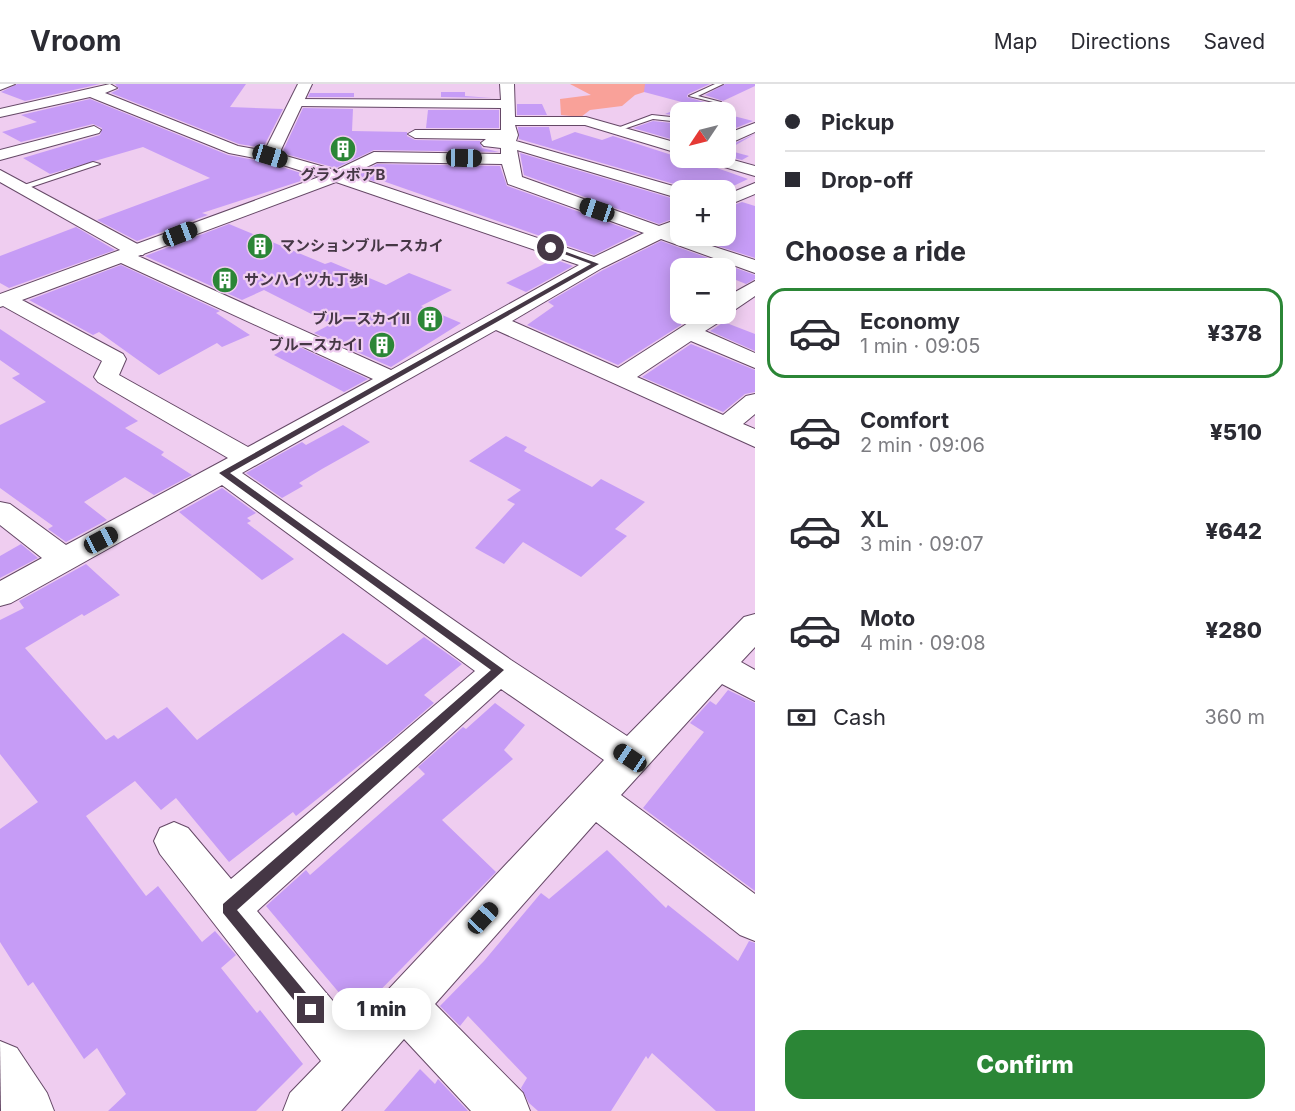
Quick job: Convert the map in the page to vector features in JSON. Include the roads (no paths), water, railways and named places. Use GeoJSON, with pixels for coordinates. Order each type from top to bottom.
{"type":"FeatureCollection","features":[{"type":"Feature","properties":{"kind":"street"},"geometry":{"type":"LineString","coordinates":[[0,86],[8,84]]}},
{"type":"Feature","properties":{"kind":"street"},"geometry":{"type":"LineString","coordinates":[[4,112],[57,84]]}},
{"type":"Feature","properties":{"kind":"street"},"geometry":{"type":"LineString","coordinates":[[4,112],[92,89],[125,84]]}},
{"type":"Feature","properties":{"kind":"street"},"geometry":{"type":"LineString","coordinates":[[270,156],[305,84]]}},
{"type":"Feature","properties":{"kind":"street"},"geometry":{"type":"LineString","coordinates":[[507,84],[508,132],[514,180],[670,227]]}},
{"type":"Feature","properties":{"kind":"street"},"geometry":{"type":"LineString","coordinates":[[92,89],[234,150],[270,156],[336,176],[596,264]]}},
{"type":"Feature","properties":{"kind":"street"},"geometry":{"type":"LineString","coordinates":[[0,94],[21,104]]}},
{"type":"Feature","properties":{"kind":"street"},"geometry":{"type":"LineString","coordinates":[[297,102],[544,136]]}},
{"type":"Feature","properties":{"kind":"street"},"geometry":{"type":"LineString","coordinates":[[3,300],[336,176],[374,157],[580,120],[670,146]]}},
{"type":"Feature","properties":{"kind":"street"},"geometry":{"type":"LineString","coordinates":[[736,136],[755,128]]}},
{"type":"Feature","properties":{"kind":"street"},"geometry":{"type":"LineString","coordinates":[[0,156],[94,130]]}},
{"type":"Feature","properties":{"kind":"street"},"geometry":{"type":"LineString","coordinates":[[416,139],[508,132],[549,156],[579,166],[585,164],[670,191]]}},
{"type":"Feature","properties":{"kind":"street"},"geometry":{"type":"LineString","coordinates":[[549,156],[575,145]]}},
{"type":"Feature","properties":{"kind":"street"},"geometry":{"type":"LineString","coordinates":[[736,166],[755,171]]}},
{"type":"Feature","properties":{"kind":"street"},"geometry":{"type":"LineString","coordinates":[[0,175],[129,253],[392,379]]}},
{"type":"Feature","properties":{"kind":"street"},"geometry":{"type":"LineString","coordinates":[[736,197],[755,188]]}},
{"type":"Feature","properties":{"kind":"street"},"geometry":{"type":"LineString","coordinates":[[0,595],[596,264],[670,227]]}},
{"type":"Feature","properties":{"kind":"street"},"geometry":{"type":"LineString","coordinates":[[711,246],[755,267]]}},
{"type":"Feature","properties":{"kind":"street"},"geometry":{"type":"LineString","coordinates":[[736,300],[755,287]]}},
{"type":"Feature","properties":{"kind":"street"},"geometry":{"type":"LineString","coordinates":[[3,300],[115,359],[106,377],[236,465],[499,670],[630,758]]}},
{"type":"Feature","properties":{"kind":"street"},"geometry":{"type":"LineString","coordinates":[[495,322],[755,439]]}},
{"type":"Feature","properties":{"kind":"street"},"geometry":{"type":"LineString","coordinates":[[620,378],[702,324]]}},
{"type":"Feature","properties":{"kind":"street"},"geometry":{"type":"LineString","coordinates":[[690,332],[755,360]]}},
{"type":"Feature","properties":{"kind":"street"},"geometry":{"type":"LineString","coordinates":[[726,426],[755,401]]}},
{"type":"Feature","properties":{"kind":"street"},"geometry":{"type":"LineString","coordinates":[[0,512],[64,559]]}},
{"type":"Feature","properties":{"kind":"street"},"geometry":{"type":"LineString","coordinates":[[308,1111],[594,797],[755,626]]}},
{"type":"Feature","properties":{"kind":"street"},"geometry":{"type":"LineString","coordinates":[[718,665],[755,687]]}},
{"type":"Feature","properties":{"kind":"street"},"geometry":{"type":"LineString","coordinates":[[228,909],[499,670]]}},
{"type":"Feature","properties":{"kind":"street"},"geometry":{"type":"LineString","coordinates":[[594,797],[755,920]]}},
{"type":"Feature","properties":{"kind":"street"},"geometry":{"type":"LineString","coordinates":[[174,841],[352,1061]]}},
{"type":"Feature","properties":{"kind":"street"},"geometry":{"type":"LineString","coordinates":[[404,1005],[505,1111]]}},
{"type":"Feature","properties":{"kind":"street"},"geometry":{"type":"LineString","coordinates":[[0,1065],[28,1111]]}},
{"type":"Feature","properties":{"kind":"lane"},"geometry":{"type":"LineString","coordinates":[[715,102],[689,95],[720,84]]}},
{"type":"Feature","properties":{"kind":"lane"},"geometry":{"type":"LineString","coordinates":[[616,130],[652,117],[670,119]]}},
{"type":"Feature","properties":{"kind":"lane"},"geometry":{"type":"LineString","coordinates":[[22,187],[96,165]]}},
{"type":"Feature","properties":{"kind":"place","name":"グランボアB"},"geometry":{"type":"Point","coordinates":[343,149]}},
{"type":"Feature","properties":{"kind":"place","name":"マンションブルースカイ"},"geometry":{"type":"Point","coordinates":[260,246]}},
{"type":"Feature","properties":{"kind":"place","name":"サンハイツ九丁歩Ⅰ"},"geometry":{"type":"Point","coordinates":[225,280]}},
{"type":"Feature","properties":{"kind":"place","name":"ブルースカイⅡ"},"geometry":{"type":"Point","coordinates":[430,319]}},
{"type":"Feature","properties":{"kind":"place","name":"ブルースカイⅠ"},"geometry":{"type":"Point","coordinates":[382,345]}}]}
